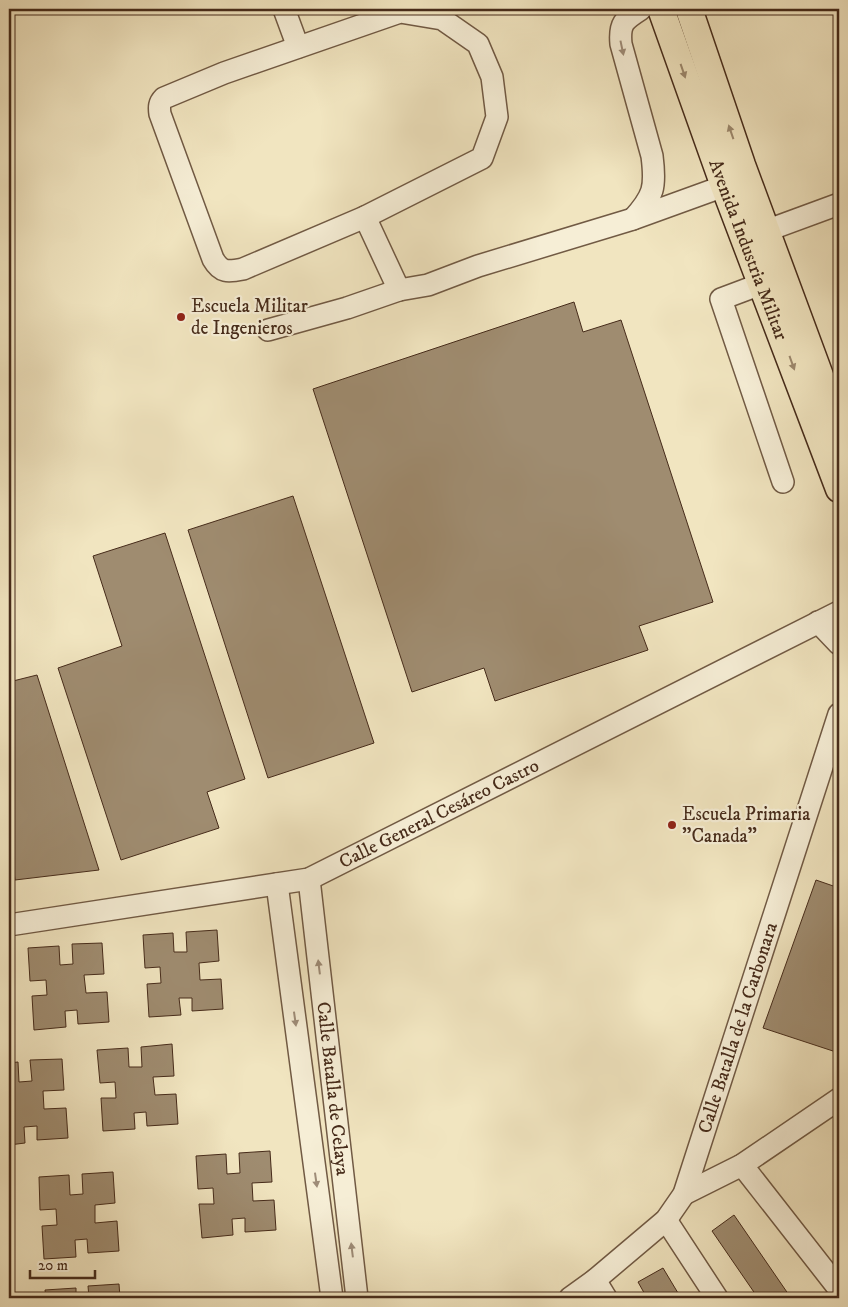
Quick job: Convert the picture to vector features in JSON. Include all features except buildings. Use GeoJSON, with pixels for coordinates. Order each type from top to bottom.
{"type":"FeatureCollection","features":[{"type":"Feature","properties":{"kind":"main road","name":"Avenida Industria Militar"},"geometry":{"type":"LineString","coordinates":[[661,9],[734,176],[773,279],[839,489]]}},
{"type":"Feature","properties":{"kind":"main road","name":"Avenida Industria Militar"},"geometry":{"type":"LineString","coordinates":[[689,9],[734,176]]}},
{"type":"Feature","properties":{"kind":"main road","name":"Avenida Industria Militar"},"geometry":{"type":"LineString","coordinates":[[773,279],[839,427]]}},
{"type":"Feature","properties":{"kind":"street"},"geometry":{"type":"LineString","coordinates":[[284,9],[298,47]]}},
{"type":"Feature","properties":{"kind":"street"},"geometry":{"type":"LineString","coordinates":[[633,219],[648,202],[653,186],[654,173],[652,156],[620,35],[626,19],[641,9]]}},
{"type":"Feature","properties":{"kind":"street"},"geometry":{"type":"LineString","coordinates":[[400,12],[442,20],[478,44],[492,78],[497,118],[482,158],[365,217],[243,269],[226,271],[218,267],[213,259],[160,114],[160,101],[224,73],[298,47],[400,12]]}},
{"type":"Feature","properties":{"kind":"street"},"geometry":{"type":"LineString","coordinates":[[648,202],[734,176]]}},
{"type":"Feature","properties":{"kind":"street"},"geometry":{"type":"LineString","coordinates":[[268,330],[347,308],[399,290],[428,285],[478,266],[633,219],[734,176]]}},
{"type":"Feature","properties":{"kind":"street"},"geometry":{"type":"LineString","coordinates":[[756,234],[839,204]]}},
{"type":"Feature","properties":{"kind":"street"},"geometry":{"type":"LineString","coordinates":[[365,217],[399,290]]}},
{"type":"Feature","properties":{"kind":"street"},"geometry":{"type":"LineString","coordinates":[[773,279],[721,299],[783,482]]}},
{"type":"Feature","properties":{"kind":"street"},"geometry":{"type":"LineString","coordinates":[[831,616],[839,644]]}},
{"type":"Feature","properties":{"kind":"street","name":"Calle General Cesáreo Castro"},"geometry":{"type":"LineString","coordinates":[[9,925],[309,879],[831,616]]}},
{"type":"Feature","properties":{"kind":"street","name":"Calle Batalla de la Carbonara"},"geometry":{"type":"LineString","coordinates":[[570,1298],[595,1280],[666,1220],[684,1194],[839,714]]}},
{"type":"Feature","properties":{"kind":"street","name":"Calle Batalla de Celaya"},"geometry":{"type":"LineString","coordinates":[[309,879],[357,1298]]}},
{"type":"Feature","properties":{"kind":"street","name":"Calle Batalla de Celaya"},"geometry":{"type":"LineString","coordinates":[[277,884],[332,1298]]}},
{"type":"Feature","properties":{"kind":"street"},"geometry":{"type":"LineString","coordinates":[[684,1194],[742,1165],[839,1099]]}},
{"type":"Feature","properties":{"kind":"street"},"geometry":{"type":"LineString","coordinates":[[742,1165],[839,1289]]}},
{"type":"Feature","properties":{"kind":"street"},"geometry":{"type":"LineString","coordinates":[[666,1220],[718,1298]]}},
{"type":"Feature","properties":{"kind":"street"},"geometry":{"type":"LineString","coordinates":[[595,1280],[606,1298]]}},
{"type":"Feature","properties":{"kind":"place","name":"Escuela Militar de Ingenieros"},"geometry":{"type":"Point","coordinates":[181,317]}},
{"type":"Feature","properties":{"kind":"place","name":"Escuela Primaria \"Canada\""},"geometry":{"type":"Point","coordinates":[672,825]}}]}
